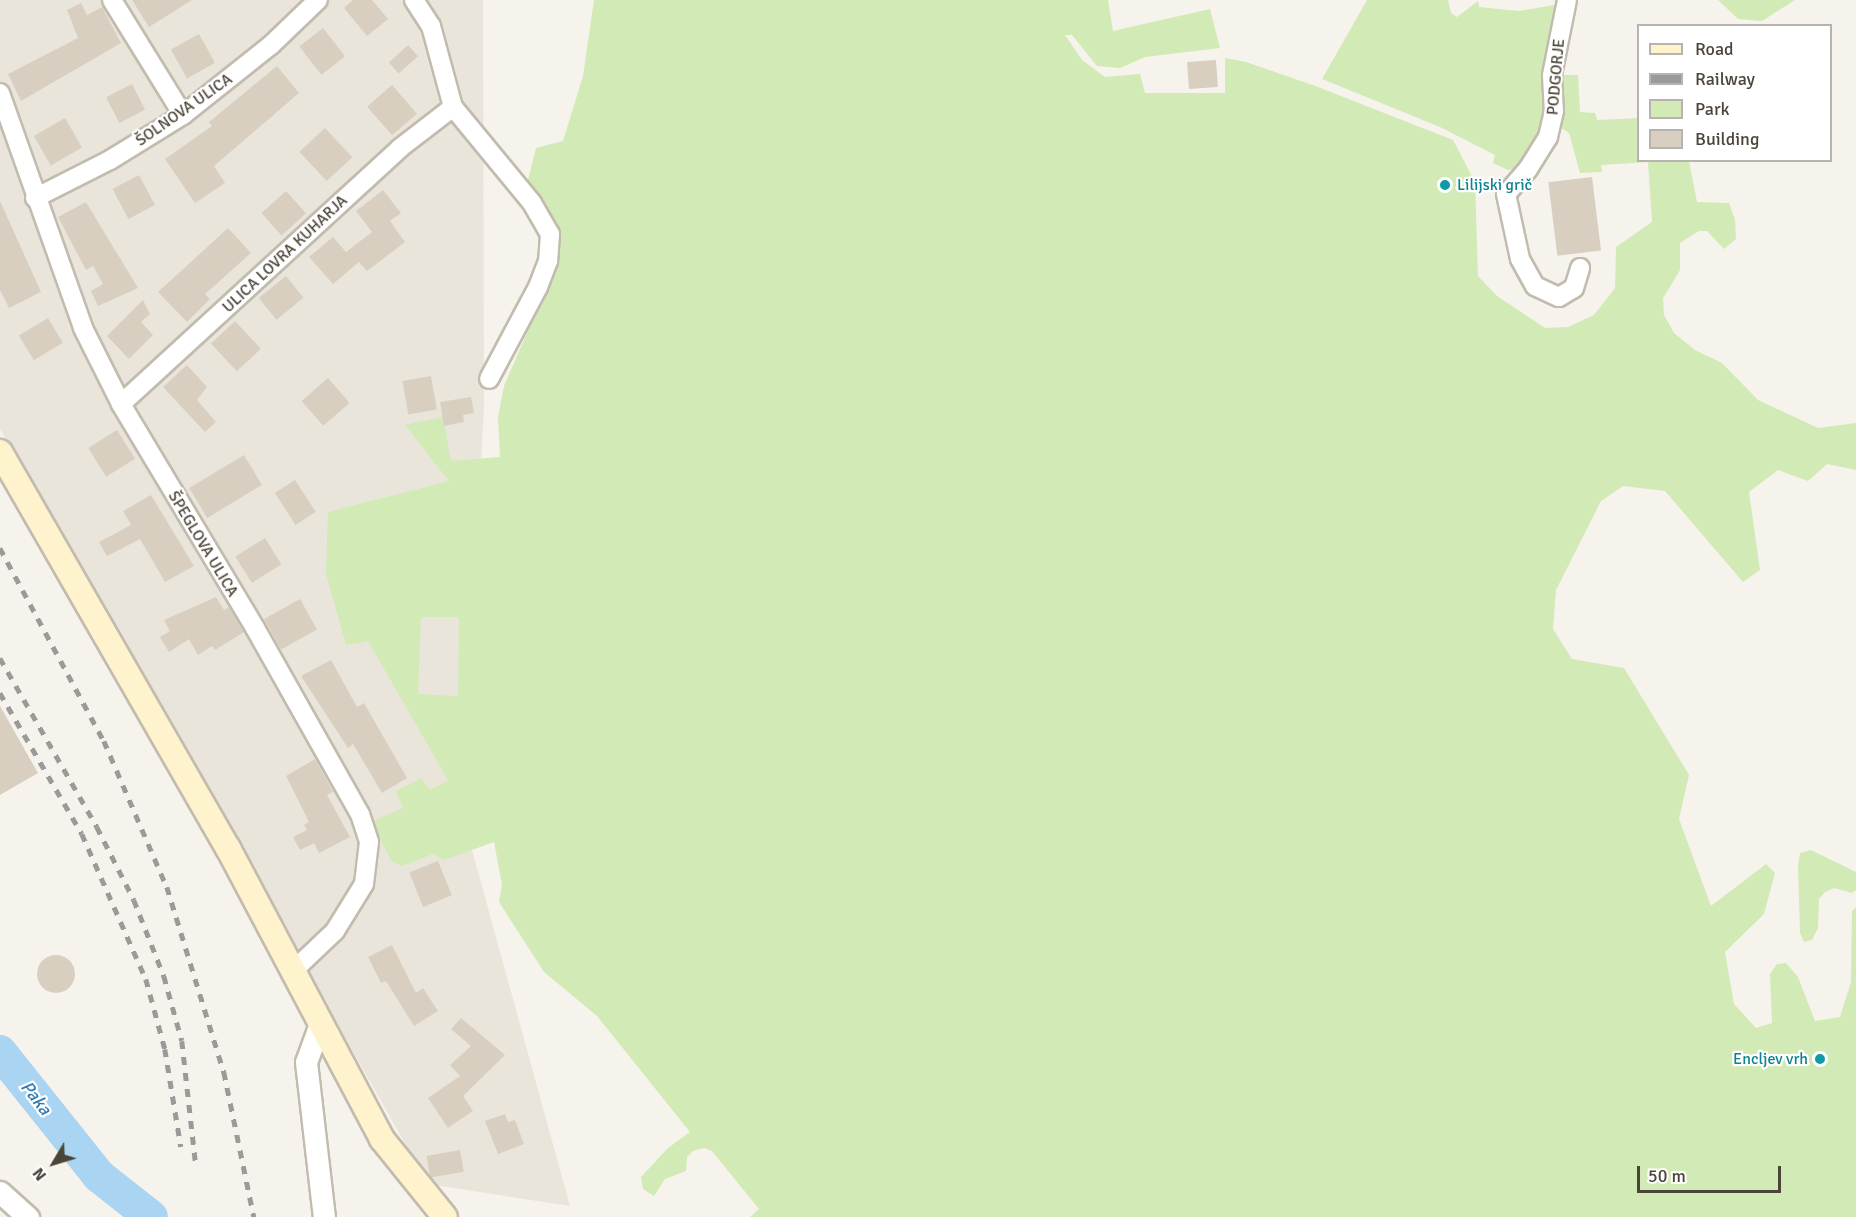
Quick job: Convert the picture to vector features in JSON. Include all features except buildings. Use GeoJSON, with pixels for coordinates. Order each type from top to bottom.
{"type":"FeatureCollection","features":[{"type":"Feature","properties":{"kind":"main road"},"geometry":{"type":"LineString","coordinates":[[0,452],[206,809],[294,970],[320,1024],[382,1139],[445,1217]]}},
{"type":"Feature","properties":{"kind":"street"},"geometry":{"type":"LineString","coordinates":[[112,0],[183,115]]}},
{"type":"Feature","properties":{"kind":"street","name":"ŠOLNOVA ULICA"},"geometry":{"type":"LineString","coordinates":[[35,198],[110,160],[183,115],[262,52],[318,0]]}},
{"type":"Feature","properties":{"kind":"street"},"geometry":{"type":"LineString","coordinates":[[414,0],[431,26],[453,107],[532,203],[550,234],[548,261],[538,287],[489,379]]}},
{"type":"Feature","properties":{"kind":"street","name":"PODGORJE"},"geometry":{"type":"LineString","coordinates":[[1567,0],[1552,75],[1554,111],[1548,137],[1528,169],[1506,194],[1520,259],[1535,286],[1559,297],[1574,288],[1580,268]]}},
{"type":"Feature","properties":{"kind":"street","name":"ŠPEGLOVA ULICA"},"geometry":{"type":"LineString","coordinates":[[0,93],[35,198],[83,328],[121,404],[255,628],[360,814],[369,842],[364,884],[335,931],[294,970]]}},
{"type":"Feature","properties":{"kind":"street","name":"ULICA LOVRA KUHARJA"},"geometry":{"type":"LineString","coordinates":[[121,404],[400,148],[453,107]]}},
{"type":"Feature","properties":{"kind":"street"},"geometry":{"type":"LineString","coordinates":[[320,1024],[306,1062],[324,1217]]}},
{"type":"Feature","properties":{"kind":"street"},"geometry":{"type":"LineString","coordinates":[[0,1192],[28,1217]]}},
{"type":"Feature","properties":{"kind":"shaded area"},"geometry":{"type":"Polygon","coordinates":[[[0,0],[483,0],[484,408],[461,810],[570,1206],[428,1184],[0,429],[0,0]]]}},
{"type":"Feature","properties":{"kind":"green space"},"geometry":{"type":"Polygon","coordinates":[[[594,0],[1108,0],[1113,31],[1210,9],[1220,48],[1145,57],[1120,68],[1097,66],[1072,35],[1065,35],[1082,60],[1105,77],[1140,74],[1145,93],[1225,93],[1225,58],[1246,62],[1318,87],[1453,140],[1475,182],[1478,276],[1497,296],[1545,328],[1568,327],[1594,315],[1615,288],[1616,247],[1652,222],[1648,162],[1689,162],[1697,202],[1729,203],[1735,220],[1736,239],[1724,249],[1707,231],[1699,231],[1680,243],[1680,270],[1663,298],[1664,315],[1674,333],[1695,350],[1722,363],[1758,400],[1818,428],[1856,423],[1856,470],[1827,464],[1808,481],[1778,470],[1749,492],[1760,570],[1743,582],[1665,491],[1623,486],[1601,501],[1556,590],[1553,629],[1572,659],[1624,668],[1689,775],[1679,819],[1711,906],[1766,864],[1775,873],[1764,914],[1725,952],[1734,1004],[1756,1028],[1772,1023],[1770,974],[1777,964],[1786,963],[1798,977],[1815,1021],[1840,1017],[1851,982],[1852,911],[1856,907],[1856,1217],[750,1217],[759,1209],[712,1151],[704,1148],[693,1151],[687,1157],[686,1171],[665,1179],[654,1196],[643,1189],[641,1177],[668,1148],[690,1132],[597,1016],[544,972],[499,902],[502,885],[494,842],[444,860],[433,854],[402,866],[392,862],[371,822],[403,808],[396,791],[421,778],[430,790],[448,780],[368,641],[346,645],[326,574],[328,512],[449,481],[405,425],[443,417],[451,461],[500,457],[498,417],[504,386],[558,261],[555,230],[526,188],[536,148],[563,141],[583,76],[594,0]],[[421,617],[418,694],[458,696],[459,617],[421,617]]]}},
{"type":"Feature","properties":{"kind":"green space"},"geometry":{"type":"Polygon","coordinates":[[[1367,0],[1448,0],[1451,13],[1457,17],[1478,1],[1479,7],[1519,11],[1560,4],[1546,117],[1538,146],[1521,168],[1508,170],[1493,163],[1495,155],[1440,127],[1322,79],[1367,0]]]}},
{"type":"Feature","properties":{"kind":"green space"},"geometry":{"type":"Polygon","coordinates":[[[1718,0],[1795,0],[1762,21],[1738,19],[1718,0]]]}},
{"type":"Feature","properties":{"kind":"green space"},"geometry":{"type":"Polygon","coordinates":[[[1556,75],[1578,75],[1580,112],[1595,113],[1597,120],[1637,118],[1637,162],[1648,162],[1601,165],[1602,172],[1580,173],[1569,133],[1560,127],[1556,75]]]}},
{"type":"Feature","properties":{"kind":"green space"},"geometry":{"type":"Polygon","coordinates":[[[1811,850],[1856,872],[1856,890],[1852,893],[1834,888],[1825,892],[1819,899],[1818,928],[1812,940],[1804,942],[1800,933],[1798,865],[1800,853],[1811,850]]]}},
{"type":"Feature","properties":{"kind":"waterway","name":"Paka"},"geometry":{"type":"LineString","coordinates":[[0,1052],[99,1176],[151,1217]]}},
{"type":"Feature","properties":{"kind":"railway"},"geometry":{"type":"LineString","coordinates":[[0,548],[104,741],[167,887],[224,1072],[254,1217]]}},
{"type":"Feature","properties":{"kind":"railway"},"geometry":{"type":"LineString","coordinates":[[0,658],[97,827],[134,900],[164,976],[182,1041],[196,1165]]}},
{"type":"Feature","properties":{"kind":"railway"},"geometry":{"type":"LineString","coordinates":[[0,693],[82,834],[146,979],[165,1049],[181,1147]]}},
{"type":"Feature","properties":{"kind":"place","name":"Lilijski grič"},"geometry":{"type":"Point","coordinates":[1445,185]}},
{"type":"Feature","properties":{"kind":"place","name":"Encljev vrh"},"geometry":{"type":"Point","coordinates":[1820,1059]}}]}
